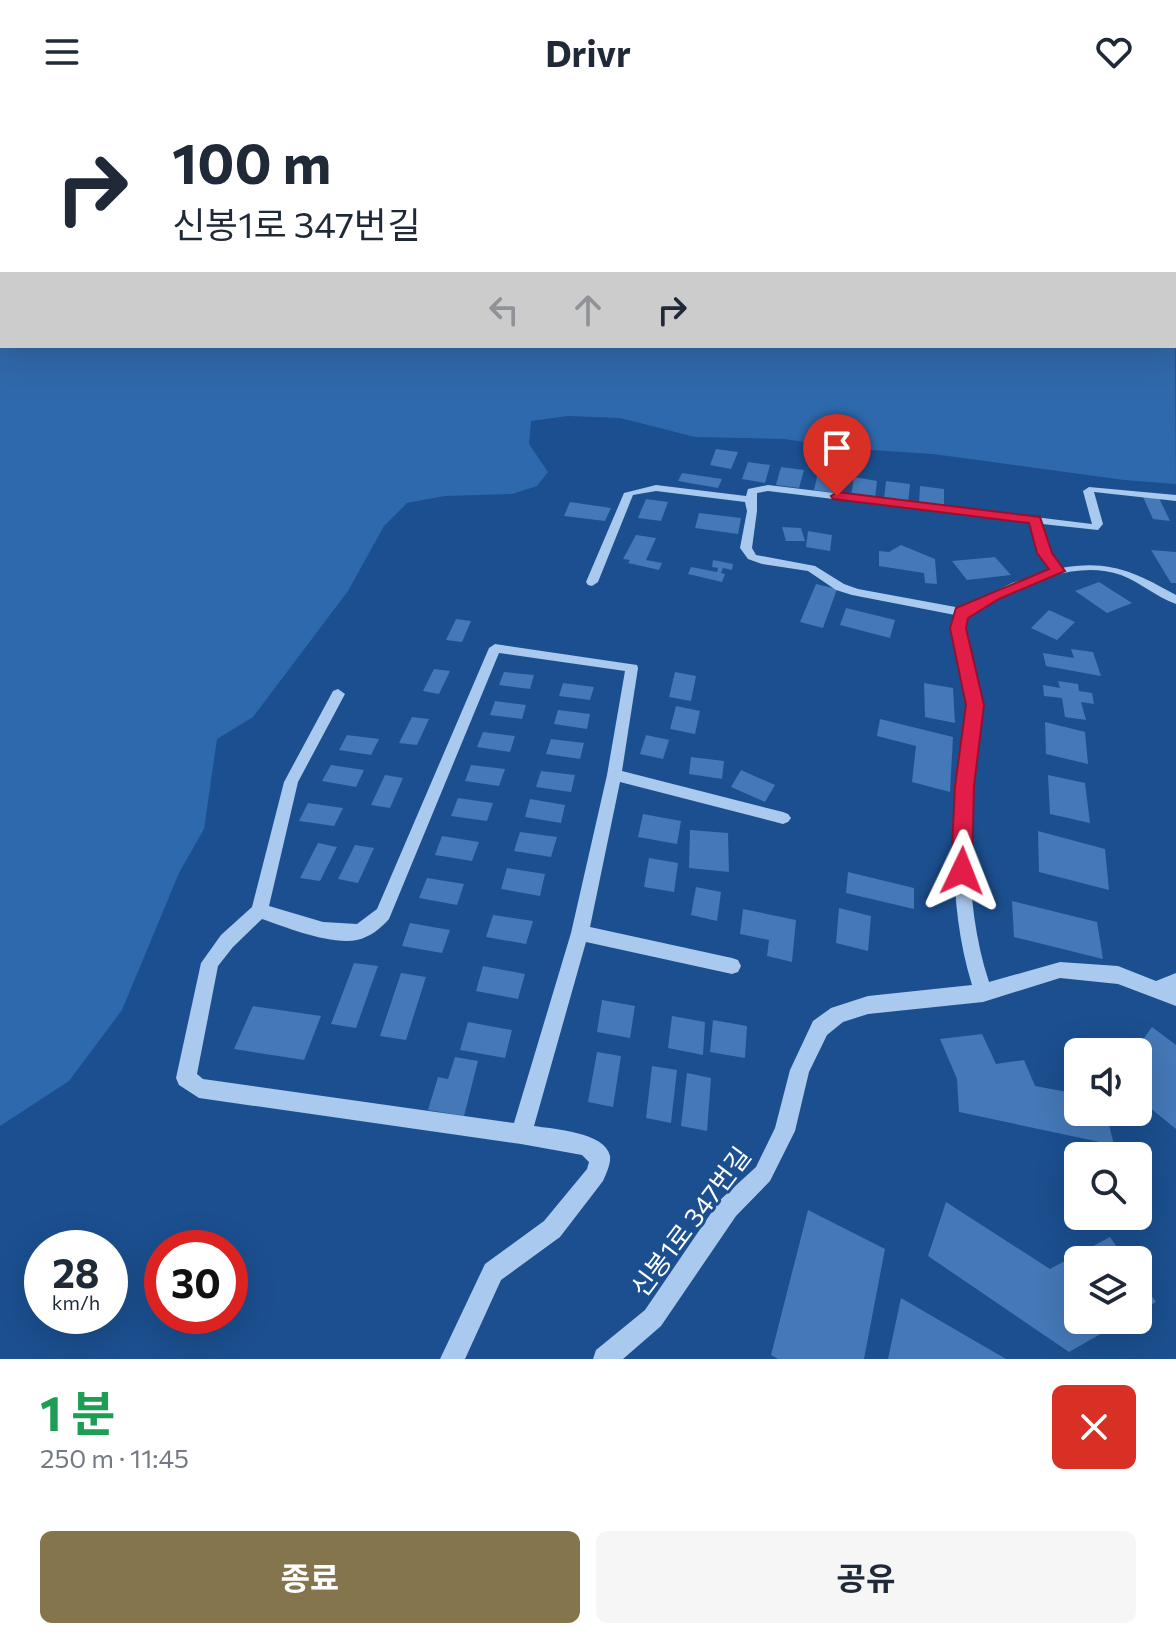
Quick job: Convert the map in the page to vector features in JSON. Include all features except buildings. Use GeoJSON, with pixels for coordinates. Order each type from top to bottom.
{"type":"FeatureCollection","features":[{"type":"Feature","properties":{"kind":"street"},"geometry":{"type":"LineString","coordinates":[[592,582],[629,493],[656,488],[750,500]]}},
{"type":"Feature","properties":{"kind":"street"},"geometry":{"type":"LineString","coordinates":[[1176,498],[1093,489],[1088,491],[1098,524],[1086,529],[1035,520],[768,488],[752,491],[746,548],[752,557],[811,568],[840,587],[856,592],[962,612],[1057,571],[1080,568],[1117,570],[1176,600]]}},
{"type":"Feature","properties":{"kind":"street"},"geometry":{"type":"LineString","coordinates":[[1035,520],[1045,553],[1057,571]]}},
{"type":"Feature","properties":{"kind":"street"},"geometry":{"type":"LineString","coordinates":[[962,612],[958,628],[975,705],[965,786],[961,899],[969,952],[983,993]]}},
{"type":"Feature","properties":{"kind":"street"},"geometry":{"type":"LineString","coordinates":[[259,911],[300,924],[356,932],[373,924],[383,914],[495,648],[632,668],[614,775],[580,933],[521,1134]]}},
{"type":"Feature","properties":{"kind":"street"},"geometry":{"type":"LineString","coordinates":[[338,694],[291,782],[259,911],[227,941],[210,963],[186,1078],[199,1088],[587,1146],[600,1158],[596,1174],[552,1229],[493,1272],[452,1359]]}},
{"type":"Feature","properties":{"kind":"street"},"geometry":{"type":"LineString","coordinates":[[614,775],[783,818]]}},
{"type":"Feature","properties":{"kind":"street"},"geometry":{"type":"LineString","coordinates":[[580,933],[732,966]]}},
{"type":"Feature","properties":{"kind":"street","name":"신봉1로 347번길"},"geometry":{"type":"LineString","coordinates":[[605,1359],[653,1318],[728,1208],[763,1174],[785,1131],[800,1070],[820,1028],[838,1014],[868,1005],[983,993],[1060,970],[1118,975],[1176,997]]}},
{"type":"Feature","properties":{"kind":"street"},"geometry":{"type":"LineString","coordinates":[[1155,990],[1176,982]]}},
{"type":"Feature","properties":{"kind":"shaded area"},"geometry":{"type":"Polygon","coordinates":[[[0,348],[1175,348],[1176,484],[1124,480],[933,454],[840,448],[785,439],[695,437],[620,418],[568,416],[531,421],[529,444],[548,472],[537,486],[512,494],[445,496],[407,503],[384,526],[348,591],[253,717],[217,739],[204,829],[179,873],[122,1010],[69,1081],[0,1126],[0,348]]]}},
{"type":"Feature","properties":{"kind":"route"},"geometry":{"type":"LineString","coordinates":[[837,496],[1035,520],[1045,553],[1057,571],[994,596],[962,612],[960,618],[958,628],[975,705],[965,786],[962,871]]}}]}
